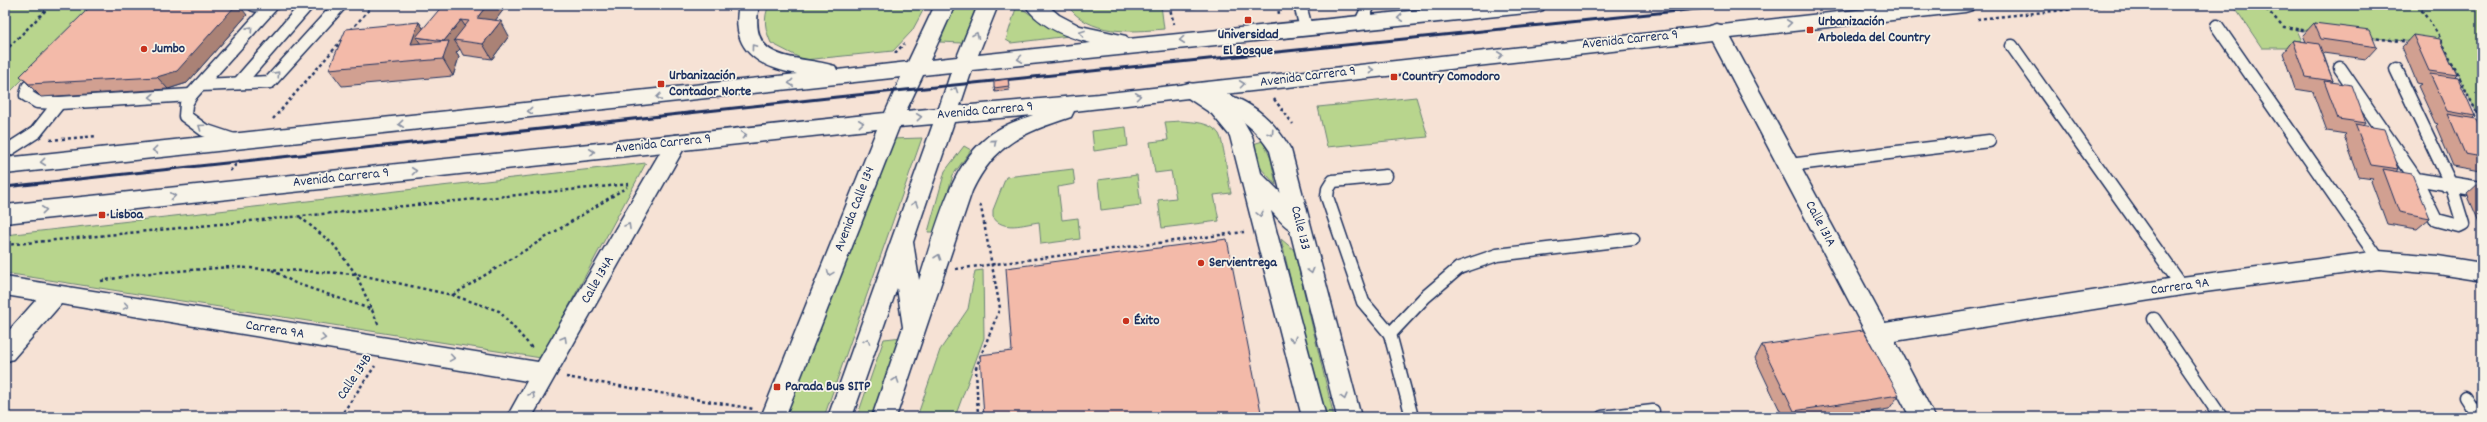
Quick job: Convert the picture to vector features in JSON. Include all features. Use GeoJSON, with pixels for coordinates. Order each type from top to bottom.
{"type":"FeatureCollection","features":[{"type":"Feature","properties":{"kind":"main road"},"geometry":{"type":"LineString","coordinates":[[749,5],[745,25],[752,46],[761,55],[793,66],[871,75]]}},
{"type":"Feature","properties":{"kind":"main road","name":"Avenida Calle 134"},"geometry":{"type":"LineString","coordinates":[[774,415],[891,120],[945,5]]}},
{"type":"Feature","properties":{"kind":"main road"},"geometry":{"type":"LineString","coordinates":[[840,417],[964,65],[988,5]]}},
{"type":"Feature","properties":{"kind":"main road"},"geometry":{"type":"LineString","coordinates":[[1035,5],[1057,22],[1080,33],[1105,40],[1148,44]]}},
{"type":"Feature","properties":{"kind":"main road"},"geometry":{"type":"LineString","coordinates":[[5,166],[871,75],[1148,44],[1536,5]]}},
{"type":"Feature","properties":{"kind":"main road","name":"Avenida Carrera 9"},"geometry":{"type":"LineString","coordinates":[[5,214],[947,114],[1099,101],[1717,31],[1966,5]]}},
{"type":"Feature","properties":{"kind":"main road","name":"Calle 131A"},"geometry":{"type":"LineString","coordinates":[[1717,31],[1924,417]]}},
{"type":"Feature","properties":{"kind":"main road"},"geometry":{"type":"LineString","coordinates":[[1189,90],[1208,100],[1236,126],[1252,177],[1264,229],[1314,417]]}},
{"type":"Feature","properties":{"kind":"main road","name":"Calle 133"},"geometry":{"type":"LineString","coordinates":[[1189,90],[1213,95],[1237,105],[1264,124],[1271,132],[1280,150],[1349,417]]}},
{"type":"Feature","properties":{"kind":"main road"},"geometry":{"type":"LineString","coordinates":[[884,417],[961,191],[975,162],[994,142],[1005,134],[1099,101]]}},
{"type":"Feature","properties":{"kind":"main road","name":"Calle 134A"},"geometry":{"type":"LineString","coordinates":[[519,417],[676,143]]}},
{"type":"Feature","properties":{"kind":"main road"},"geometry":{"type":"LineString","coordinates":[[1252,177],[1299,225]]}},
{"type":"Feature","properties":{"kind":"main road"},"geometry":{"type":"LineString","coordinates":[[2451,185],[2482,190]]}},
{"type":"Feature","properties":{"kind":"main road"},"geometry":{"type":"LineString","coordinates":[[902,241],[914,328]]}},
{"type":"Feature","properties":{"kind":"main road","name":"Carrera 9A"},"geometry":{"type":"LineString","coordinates":[[1879,334],[2182,286],[2379,260],[2438,265],[2482,272]]}},
{"type":"Feature","properties":{"kind":"main road","name":"Carrera 9A"},"geometry":{"type":"LineString","coordinates":[[5,286],[544,373]]}},
{"type":"Feature","properties":{"kind":"main road"},"geometry":{"type":"LineString","coordinates":[[5,352],[56,294]]}},
{"type":"Feature","properties":{"kind":"lane"},"geometry":{"type":"LineString","coordinates":[[254,5],[271,6]]}},
{"type":"Feature","properties":{"kind":"lane"},"geometry":{"type":"LineString","coordinates":[[239,83],[307,5]]}},
{"type":"Feature","properties":{"kind":"lane"},"geometry":{"type":"LineString","coordinates":[[200,85],[270,82],[340,5]]}},
{"type":"Feature","properties":{"kind":"lane"},"geometry":{"type":"LineString","coordinates":[[1300,5],[1306,28]]}},
{"type":"Feature","properties":{"kind":"lane"},"geometry":{"type":"LineString","coordinates":[[1361,22],[1369,5]]}},
{"type":"Feature","properties":{"kind":"lane"},"geometry":{"type":"LineString","coordinates":[[237,141],[204,130],[185,116],[186,104],[191,95],[271,6]]}},
{"type":"Feature","properties":{"kind":"lane"},"geometry":{"type":"LineString","coordinates":[[2217,26],[2379,260]]}},
{"type":"Feature","properties":{"kind":"lane"},"geometry":{"type":"LineString","coordinates":[[2012,46],[2182,286]]}},
{"type":"Feature","properties":{"kind":"lane"},"geometry":{"type":"LineString","coordinates":[[49,65],[28,87],[26,95],[31,100],[38,103],[191,95]]}},
{"type":"Feature","properties":{"kind":"lane"},"geometry":{"type":"LineString","coordinates":[[2340,68],[2416,179],[2433,216],[2440,222],[2459,226],[2463,224],[2463,219],[2451,185],[2396,69]]}},
{"type":"Feature","properties":{"kind":"lane"},"geometry":{"type":"LineString","coordinates":[[5,152],[24,143],[42,130],[59,103]]}},
{"type":"Feature","properties":{"kind":"lane"},"geometry":{"type":"LineString","coordinates":[[1789,165],[1989,141]]}},
{"type":"Feature","properties":{"kind":"lane"},"geometry":{"type":"LineString","coordinates":[[1386,176],[1333,181],[1328,189],[1327,197],[1362,302],[1390,334],[1412,417]]}},
{"type":"Feature","properties":{"kind":"lane"},"geometry":{"type":"LineString","coordinates":[[2416,179],[2451,185]]}},
{"type":"Feature","properties":{"kind":"lane"},"geometry":{"type":"LineString","coordinates":[[1390,334],[1425,297],[1459,268],[1497,255],[1633,239]]}},
{"type":"Feature","properties":{"kind":"lane"},"geometry":{"type":"LineString","coordinates":[[2154,319],[2221,417]]}},
{"type":"Feature","properties":{"kind":"lane"},"geometry":{"type":"LineString","coordinates":[[2465,397],[2478,417]]}},
{"type":"Feature","properties":{"kind":"lane"},"geometry":{"type":"LineString","coordinates":[[1602,417],[1653,411]]}},
{"type":"Feature","properties":{"kind":"path"},"geometry":{"type":"LineString","coordinates":[[5,51],[52,5]]}},
{"type":"Feature","properties":{"kind":"path"},"geometry":{"type":"LineString","coordinates":[[217,192],[237,162],[261,139],[272,119],[373,5]]}},
{"type":"Feature","properties":{"kind":"path"},"geometry":{"type":"LineString","coordinates":[[1169,5],[1174,25]]}},
{"type":"Feature","properties":{"kind":"path"},"geometry":{"type":"LineString","coordinates":[[2262,5],[2284,27],[2312,32]]}},
{"type":"Feature","properties":{"kind":"path"},"geometry":{"type":"LineString","coordinates":[[2418,5],[2443,45],[2482,123]]}},
{"type":"Feature","properties":{"kind":"path"},"geometry":{"type":"LineString","coordinates":[[2366,37],[2412,42]]}},
{"type":"Feature","properties":{"kind":"path"},"geometry":{"type":"LineString","coordinates":[[2435,45],[2443,45]]}},
{"type":"Feature","properties":{"kind":"path"},"geometry":{"type":"LineString","coordinates":[[5,245],[632,184],[452,295]]}},
{"type":"Feature","properties":{"kind":"path"},"geometry":{"type":"LineString","coordinates":[[978,417],[976,368],[1000,308],[979,195]]}},
{"type":"Feature","properties":{"kind":"path"},"geometry":{"type":"LineString","coordinates":[[300,217],[333,244],[356,274],[374,310],[387,348]]}},
{"type":"Feature","properties":{"kind":"path"},"geometry":{"type":"LineString","coordinates":[[951,269],[1264,229]]}},
{"type":"Feature","properties":{"kind":"path"},"geometry":{"type":"LineString","coordinates":[[96,282],[138,274],[223,268],[356,274],[452,295],[499,311],[532,347],[544,373],[774,415]]}},
{"type":"Feature","properties":{"kind":"path"},"geometry":{"type":"LineString","coordinates":[[270,269],[295,283],[374,310]]}},
{"type":"Feature","properties":{"kind":"path","name":"Calle 134B"},"geometry":{"type":"LineString","coordinates":[[340,417],[387,348]]}},
{"type":"Feature","properties":{"kind":"green space"},"geometry":{"type":"Polygon","coordinates":[[[5,5],[97,5],[5,97],[5,5]]]}},
{"type":"Feature","properties":{"kind":"green space"},"geometry":{"type":"Polygon","coordinates":[[[769,5],[926,5],[912,31],[893,51],[804,60],[771,43],[767,33],[765,19],[769,5]]]}},
{"type":"Feature","properties":{"kind":"green space"},"geometry":{"type":"Polygon","coordinates":[[[955,5],[977,5],[962,43],[940,42],[955,5]]]}},
{"type":"Feature","properties":{"kind":"green space"},"geometry":{"type":"Polygon","coordinates":[[[1017,5],[1047,26],[1069,36],[1011,43],[1006,40],[1017,5]]]}},
{"type":"Feature","properties":{"kind":"green space"},"geometry":{"type":"Polygon","coordinates":[[[1067,5],[1161,5],[1164,29],[1138,31],[1111,30],[1087,22],[1076,15],[1067,5]]]}},
{"type":"Feature","properties":{"kind":"green space"},"geometry":{"type":"Polygon","coordinates":[[[2233,5],[2482,5],[2482,123],[2443,45],[2297,30],[2305,48],[2262,48],[2233,5]]]}},
{"type":"Feature","properties":{"kind":"green space"},"geometry":{"type":"Polygon","coordinates":[[[1416,97],[1428,137],[1327,147],[1318,107],[1416,97]]]}},
{"type":"Feature","properties":{"kind":"green space"},"geometry":{"type":"Polygon","coordinates":[[[1165,122],[1197,122],[1207,125],[1216,130],[1219,134],[1223,145],[1231,193],[1214,195],[1219,221],[1162,228],[1158,200],[1176,198],[1171,171],[1155,173],[1150,142],[1168,140],[1165,122]]]}},
{"type":"Feature","properties":{"kind":"green space"},"geometry":{"type":"Polygon","coordinates":[[[1126,127],[1128,146],[1094,151],[1092,131],[1126,127]]]}},
{"type":"Feature","properties":{"kind":"green space"},"geometry":{"type":"Polygon","coordinates":[[[922,138],[824,417],[783,417],[891,139],[922,138]]]}},
{"type":"Feature","properties":{"kind":"green space"},"geometry":{"type":"Polygon","coordinates":[[[1263,141],[1271,159],[1276,185],[1257,164],[1253,144],[1263,141]]]}},
{"type":"Feature","properties":{"kind":"green space"},"geometry":{"type":"Polygon","coordinates":[[[964,146],[971,150],[953,175],[936,232],[928,232],[945,171],[964,146]]]}},
{"type":"Feature","properties":{"kind":"green space"},"geometry":{"type":"Polygon","coordinates":[[[646,163],[541,358],[5,273],[5,235],[646,163]]]}},
{"type":"Feature","properties":{"kind":"green space"},"geometry":{"type":"Polygon","coordinates":[[[1073,169],[1075,184],[1058,187],[1062,220],[1078,218],[1080,239],[1041,244],[1039,222],[1008,226],[997,222],[993,217],[993,210],[1006,177],[1073,169]]]}},
{"type":"Feature","properties":{"kind":"green space"},"geometry":{"type":"Polygon","coordinates":[[[1137,175],[1141,205],[1101,210],[1098,180],[1137,175]]]}},
{"type":"Feature","properties":{"kind":"green space"},"geometry":{"type":"Polygon","coordinates":[[[1281,239],[1294,250],[1334,417],[1323,417],[1281,239]]]}},
{"type":"Feature","properties":{"kind":"green space"},"geometry":{"type":"Polygon","coordinates":[[[983,270],[984,338],[955,417],[917,417],[940,350],[968,309],[975,271],[983,270]]]}},
{"type":"Feature","properties":{"kind":"green space"},"geometry":{"type":"Polygon","coordinates":[[[903,337],[875,417],[857,417],[884,339],[903,337]]]}},
{"type":"Feature","properties":{"kind":"building","name":"Jumbo"},"geometry":{"type":"Polygon","coordinates":[[[92,5],[236,5],[177,71],[157,77],[29,84],[20,76],[92,5]]]}},
{"type":"Feature","properties":{"kind":"building"},"geometry":{"type":"Polygon","coordinates":[[[443,5],[487,5],[477,18],[501,21],[483,44],[454,40],[469,21],[461,20],[444,41],[416,37],[443,5]]]}},
{"type":"Feature","properties":{"kind":"building"},"geometry":{"type":"Polygon","coordinates":[[[419,22],[411,44],[449,41],[443,59],[329,69],[346,29],[419,22]]]}},
{"type":"Feature","properties":{"kind":"building"},"geometry":{"type":"Polygon","coordinates":[[[2314,23],[2370,30],[2377,47],[2321,39],[2314,23]]]}},
{"type":"Feature","properties":{"kind":"building"},"geometry":{"type":"Polygon","coordinates":[[[2413,35],[2440,39],[2457,75],[2429,71],[2413,35]]]}},
{"type":"Feature","properties":{"kind":"building"},"geometry":{"type":"Polygon","coordinates":[[[2293,40],[2319,44],[2333,81],[2306,77],[2293,40]]]}},
{"type":"Feature","properties":{"kind":"building"},"geometry":{"type":"Polygon","coordinates":[[[2430,74],[2458,78],[2475,116],[2447,111],[2430,74]]]}},
{"type":"Feature","properties":{"kind":"building"},"geometry":{"type":"Polygon","coordinates":[[[1008,79],[1009,86],[994,88],[994,81],[1008,79]]]}},
{"type":"Feature","properties":{"kind":"building"},"geometry":{"type":"Polygon","coordinates":[[[2324,81],[2352,85],[2366,123],[2338,119],[2324,81]]]}},
{"type":"Feature","properties":{"kind":"building"},"geometry":{"type":"Polygon","coordinates":[[[2448,114],[2476,119],[2482,131],[2482,157],[2465,154],[2448,114]]]}},
{"type":"Feature","properties":{"kind":"building"},"geometry":{"type":"Polygon","coordinates":[[[2355,124],[2384,129],[2399,169],[2371,165],[2355,124]]]}},
{"type":"Feature","properties":{"kind":"building"},"geometry":{"type":"Polygon","coordinates":[[[2383,169],[2412,174],[2430,218],[2399,212],[2383,169]]]}},
{"type":"Feature","properties":{"kind":"building","name":"Éxito"},"geometry":{"type":"Polygon","coordinates":[[[1227,239],[1262,417],[984,417],[980,355],[1012,351],[1006,268],[1227,239]]]}},
{"type":"Feature","properties":{"kind":"building"},"geometry":{"type":"Polygon","coordinates":[[[1863,330],[1899,395],[1794,411],[1762,345],[1863,330]]]}},
{"type":"Feature","properties":{"kind":"railway"},"geometry":{"type":"LineString","coordinates":[[5,187],[837,97],[1736,5]]}},
{"type":"Feature","properties":{"kind":"place","name":"Universidad El Bosque"},"geometry":{"type":"Point","coordinates":[1248,20]}},
{"type":"Feature","properties":{"kind":"place","name":"Urbanización Arboleda del Country"},"geometry":{"type":"Point","coordinates":[1810,30]}},
{"type":"Feature","properties":{"kind":"place","name":"Jumbo"},"geometry":{"type":"Point","coordinates":[144,49]}},
{"type":"Feature","properties":{"kind":"place","name":"Country Comodoro"},"geometry":{"type":"Point","coordinates":[1394,77]}},
{"type":"Feature","properties":{"kind":"place","name":"Urbanización Contador Norte"},"geometry":{"type":"Point","coordinates":[661,84]}},
{"type":"Feature","properties":{"kind":"place","name":"Lisboa"},"geometry":{"type":"Point","coordinates":[102,215]}},
{"type":"Feature","properties":{"kind":"place","name":"Servientrega"},"geometry":{"type":"Point","coordinates":[1201,263]}},
{"type":"Feature","properties":{"kind":"place","name":"Éxito"},"geometry":{"type":"Point","coordinates":[1126,321]}},
{"type":"Feature","properties":{"kind":"place","name":"Parada Bus SITP"},"geometry":{"type":"Point","coordinates":[777,387]}}]}
